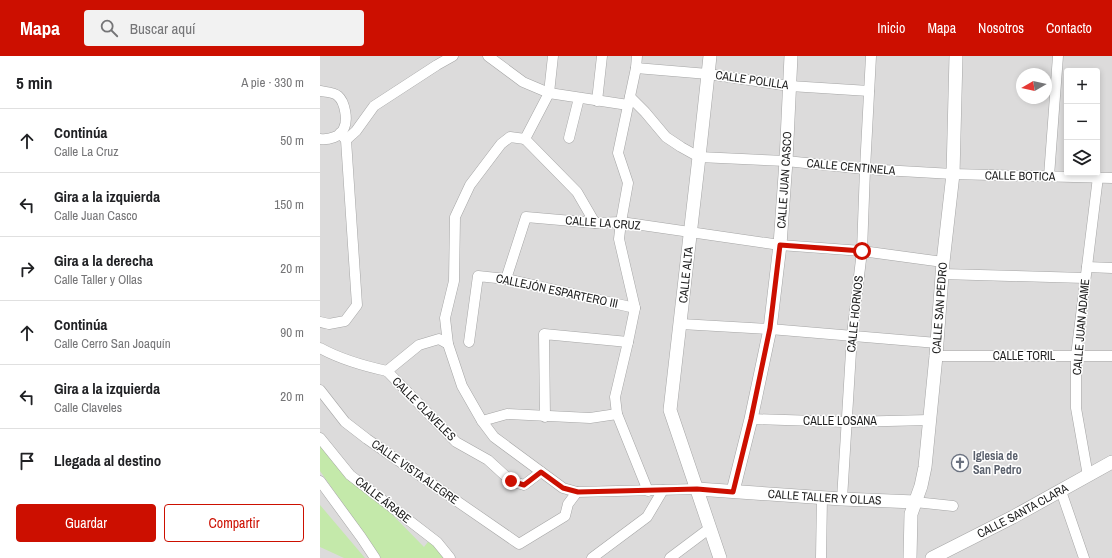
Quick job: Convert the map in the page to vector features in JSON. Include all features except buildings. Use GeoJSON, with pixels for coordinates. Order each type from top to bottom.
{"type":"FeatureCollection","features":[{"type":"Feature","properties":{"kind":"street"},"geometry":{"type":"LineString","coordinates":[[320,139],[343,136],[356,131],[374,106],[453,56]]}},
{"type":"Feature","properties":{"kind":"street"},"geometry":{"type":"LineString","coordinates":[[488,56],[523,82],[549,93],[597,101],[629,101]]}},
{"type":"Feature","properties":{"kind":"street"},"geometry":{"type":"LineString","coordinates":[[525,139],[549,93],[553,56]]}},
{"type":"Feature","properties":{"kind":"street"},"geometry":{"type":"LineString","coordinates":[[597,101],[602,56]]}},
{"type":"Feature","properties":{"kind":"street"},"geometry":{"type":"LineString","coordinates":[[637,56],[636,68],[618,153],[628,183],[619,239],[635,308],[615,397],[617,414],[648,491]]}},
{"type":"Feature","properties":{"kind":"street","name":"CALLE ALTA"},"geometry":{"type":"LineString","coordinates":[[710,56],[670,410],[720,558]]}},
{"type":"Feature","properties":{"kind":"street","name":"CALLE JUAN CASCO"},"geometry":{"type":"LineString","coordinates":[[733,492],[751,419],[770,328],[780,245],[791,56]]}},
{"type":"Feature","properties":{"kind":"street","name":"CALLE HORNOS"},"geometry":{"type":"LineString","coordinates":[[842,499],[852,336],[862,251],[871,56]]}},
{"type":"Feature","properties":{"kind":"street","name":"CALLE SAN PEDRO"},"geometry":{"type":"LineString","coordinates":[[910,558],[911,514],[921,486],[925,467],[937,349],[943,268],[953,174],[956,56]]}},
{"type":"Feature","properties":{"kind":"street"},"geometry":{"type":"LineString","coordinates":[[1049,176],[1058,56]]}},
{"type":"Feature","properties":{"kind":"street","name":"CALLE POLILLA"},"geometry":{"type":"LineString","coordinates":[[636,68],[708,74],[790,86],[869,91]]}},
{"type":"Feature","properties":{"kind":"street"},"geometry":{"type":"LineString","coordinates":[[320,91],[337,95],[342,102],[346,120],[343,136],[356,305],[345,320],[329,324],[320,322]]}},
{"type":"Feature","properties":{"kind":"street"},"geometry":{"type":"LineString","coordinates":[[569,138],[579,98]]}},
{"type":"Feature","properties":{"kind":"street","name":"CALLE CENTINELA"},"geometry":{"type":"LineString","coordinates":[[629,101],[645,112],[666,137],[680,147],[699,157],[786,161],[865,169],[953,174]]}},
{"type":"Feature","properties":{"kind":"street"},"geometry":{"type":"LineString","coordinates":[[595,223],[577,192],[525,139],[510,137],[501,144],[470,185],[455,217],[454,281],[445,318],[448,344],[462,386],[482,421],[494,436],[563,488],[578,492],[697,489]]}},
{"type":"Feature","properties":{"kind":"street","name":"CALLE BOTICA"},"geometry":{"type":"LineString","coordinates":[[953,174],[1112,178]]}},
{"type":"Feature","properties":{"kind":"street","name":"CALLE JUAN ADAME"},"geometry":{"type":"LineString","coordinates":[[1088,476],[1076,408],[1076,356],[1098,177]]}},
{"type":"Feature","properties":{"kind":"street","name":"CALLE LA CRUZ"},"geometry":{"type":"LineString","coordinates":[[506,279],[526,217],[595,223],[621,222],[780,245],[862,251],[943,268],[1085,278]]}},
{"type":"Feature","properties":{"kind":"street"},"geometry":{"type":"LineString","coordinates":[[1087,267],[1112,268]]}},
{"type":"Feature","properties":{"kind":"street","name":"CALLEJÓN ESPARTERO III"},"geometry":{"type":"LineString","coordinates":[[469,342],[478,276],[506,279],[635,308]]}},
{"type":"Feature","properties":{"kind":"street","name":"CALLE TORIL"},"geometry":{"type":"LineString","coordinates":[[680,324],[770,328],[852,336],[937,349],[1076,356],[1112,356]]}},
{"type":"Feature","properties":{"kind":"street"},"geometry":{"type":"LineString","coordinates":[[545,417],[544,334],[628,342]]}},
{"type":"Feature","properties":{"kind":"street"},"geometry":{"type":"LineString","coordinates":[[320,348],[332,354],[387,371],[419,345],[439,339],[448,344]]}},
{"type":"Feature","properties":{"kind":"street","name":"CALLE CLAVELES"},"geometry":{"type":"LineString","coordinates":[[387,371],[456,442],[488,460],[511,481],[524,485],[541,472]]}},
{"type":"Feature","properties":{"kind":"street","name":"CALLE VISTA ALEGRE"},"geometry":{"type":"LineString","coordinates":[[320,390],[345,422],[367,439],[519,544],[565,516],[568,504],[578,492]]}},
{"type":"Feature","properties":{"kind":"street"},"geometry":{"type":"LineString","coordinates":[[482,421],[507,414],[590,418],[617,414]]}},
{"type":"Feature","properties":{"kind":"street","name":"CALLE LOSANA"},"geometry":{"type":"LineString","coordinates":[[751,419],[847,422],[929,420]]}},
{"type":"Feature","properties":{"kind":"street","name":"CALLE ÁRABE"},"geometry":{"type":"LineString","coordinates":[[320,438],[350,475],[437,542],[450,558]]}},
{"type":"Feature","properties":{"kind":"street","name":"CALLE SANTA CLARA"},"geometry":{"type":"LineString","coordinates":[[932,558],[1013,517],[1112,462]]}},
{"type":"Feature","properties":{"kind":"street"},"geometry":{"type":"LineString","coordinates":[[320,481],[375,558]]}},
{"type":"Feature","properties":{"kind":"street","name":"CALLE TALLER Y OLLAS"},"geometry":{"type":"LineString","coordinates":[[697,489],[842,499],[915,502],[953,506]]}},
{"type":"Feature","properties":{"kind":"street"},"geometry":{"type":"LineString","coordinates":[[592,558],[647,517],[663,490]]}},
{"type":"Feature","properties":{"kind":"street"},"geometry":{"type":"LineString","coordinates":[[1061,491],[1084,558]]}},
{"type":"Feature","properties":{"kind":"street"},"geometry":{"type":"LineString","coordinates":[[821,558],[822,497]]}},
{"type":"Feature","properties":{"kind":"street"},"geometry":{"type":"LineString","coordinates":[[670,558],[710,528]]}},
{"type":"Feature","properties":{"kind":"shaded area"},"geometry":{"type":"Polygon","coordinates":[[[320,56],[1112,56],[1112,558],[320,558],[320,56]]]}},
{"type":"Feature","properties":{"kind":"green space"},"geometry":{"type":"Polygon","coordinates":[[[320,441],[424,547],[431,538],[444,558],[381,558],[320,471],[320,441]]]}},
{"type":"Feature","properties":{"kind":"green space"},"geometry":{"type":"Polygon","coordinates":[[[320,505],[365,558],[344,558],[320,547],[320,505]]]}},
{"type":"Feature","properties":{"kind":"place","name":"Iglesia de San Pedro"},"geometry":{"type":"Point","coordinates":[960,463]}},
{"type":"Feature","properties":{"kind":"route"},"geometry":{"type":"LineString","coordinates":[[511,481],[524,485],[541,472],[563,488],[578,492],[697,489],[733,492],[751,419],[770,328],[780,245],[862,251]]}}]}
